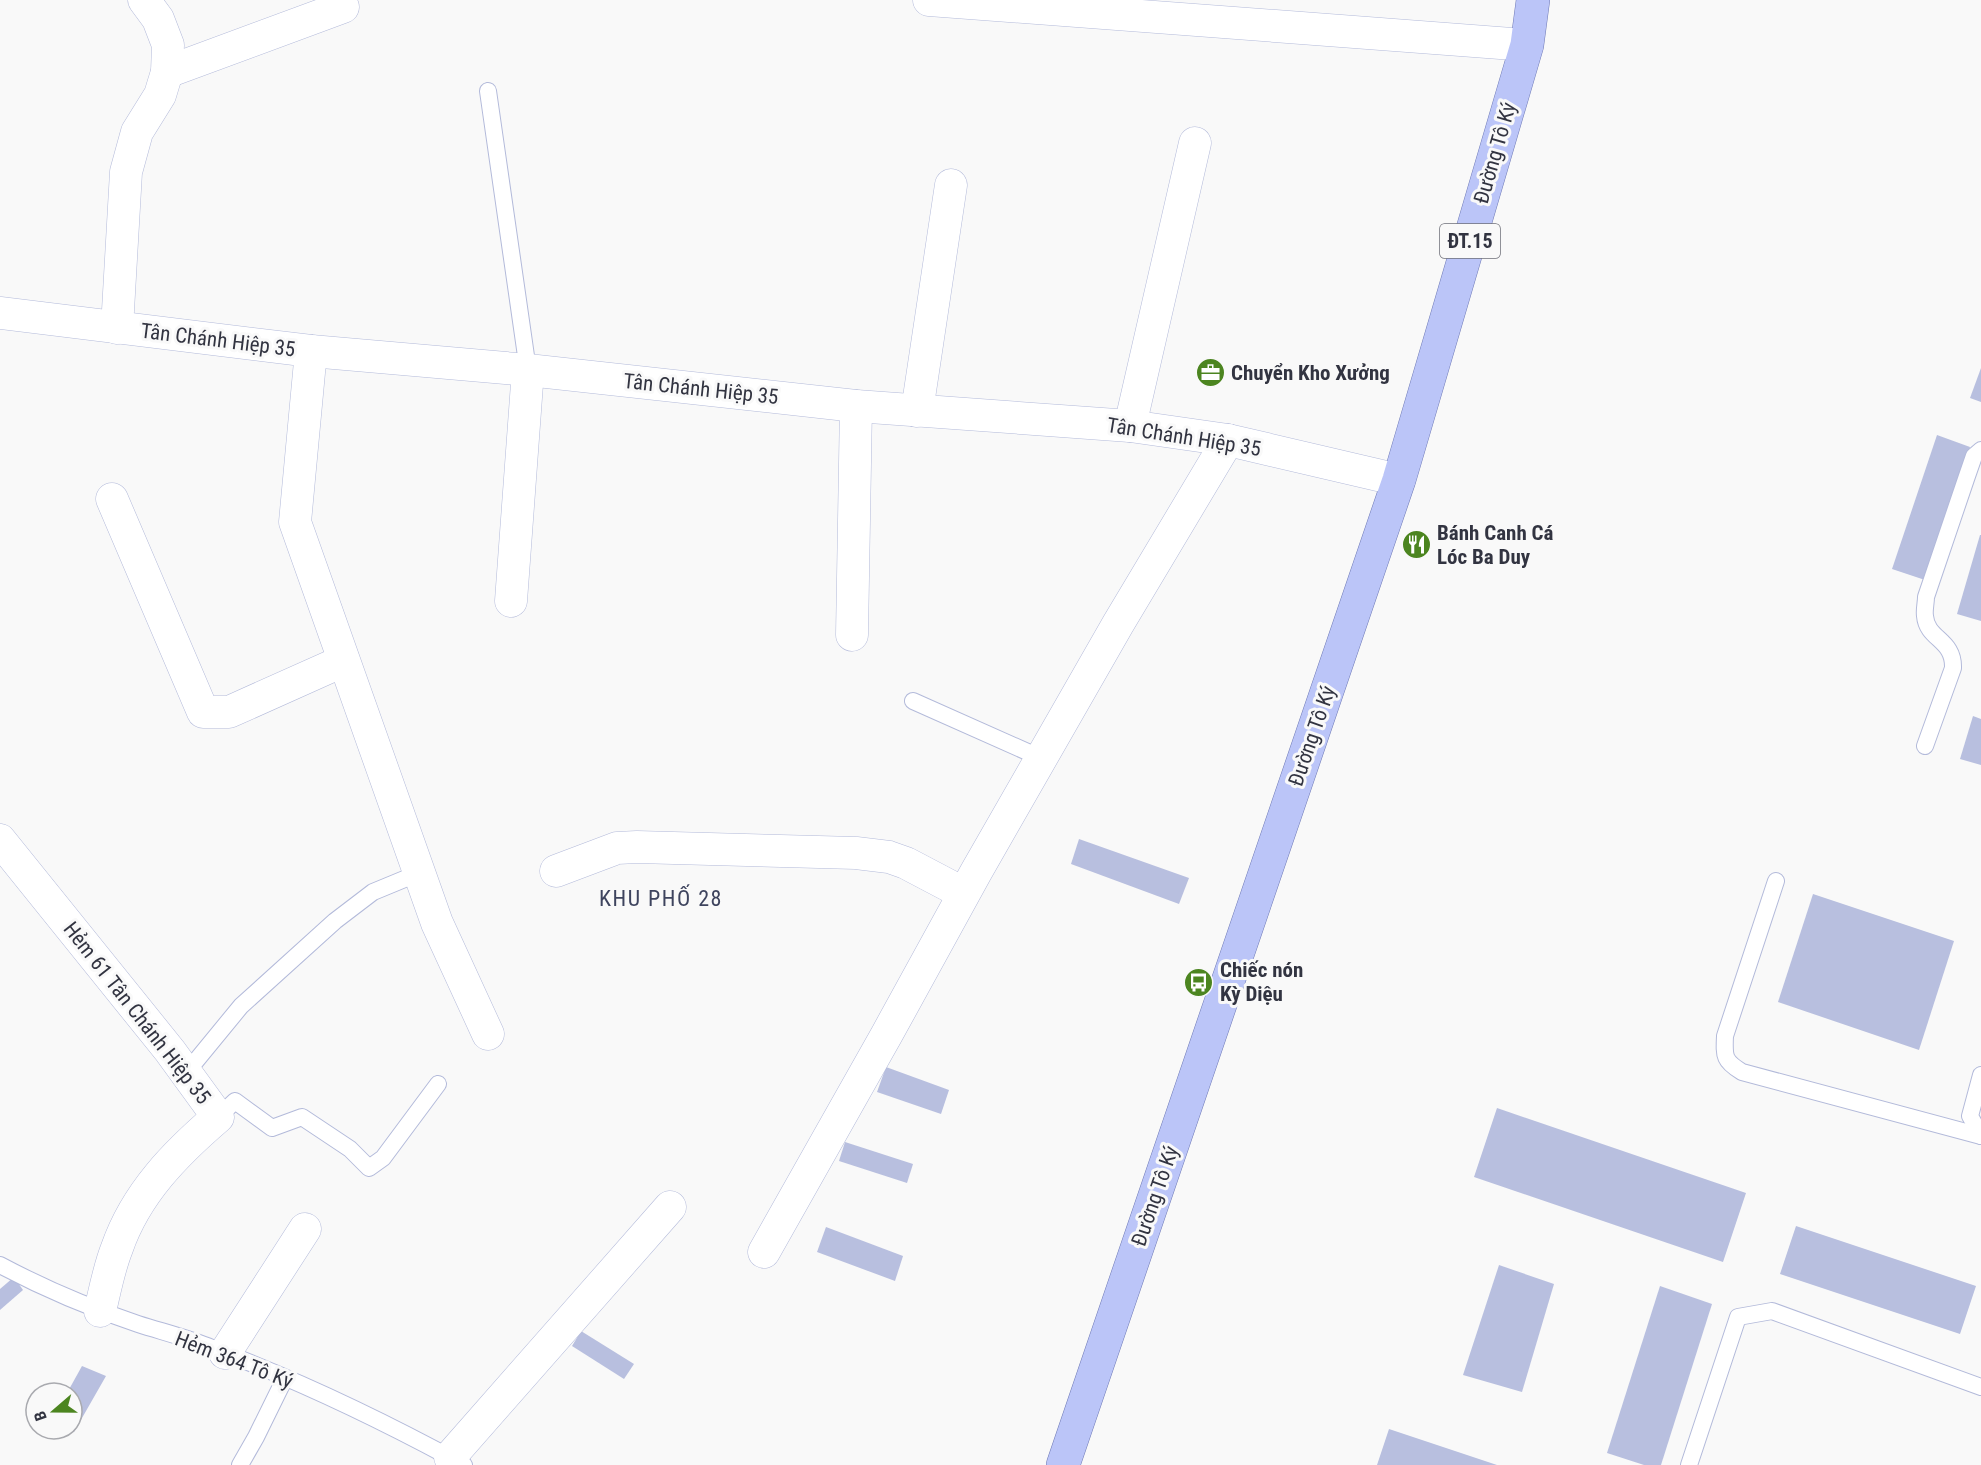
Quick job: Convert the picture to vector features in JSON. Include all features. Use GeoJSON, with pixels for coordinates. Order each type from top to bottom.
{"type":"FeatureCollection","features":[{"type":"Feature","properties":{"kind":"main road","name":"Đường Tô Ký"},"geometry":{"type":"LineString","coordinates":[[1063,1465],[1399,480],[1527,45],[1533,0]]}},
{"type":"Feature","properties":{"kind":"street"},"geometry":{"type":"LineString","coordinates":[[117,328],[126,172],[137,132],[160,95],[167,72],[168,45],[158,19],[144,0]]}},
{"type":"Feature","properties":{"kind":"street"},"geometry":{"type":"LineString","coordinates":[[929,0],[1527,45]]}},
{"type":"Feature","properties":{"kind":"street"},"geometry":{"type":"LineString","coordinates":[[167,72],[343,7]]}},
{"type":"Feature","properties":{"kind":"street"},"geometry":{"type":"LineString","coordinates":[[1130,426],[1195,143]]}},
{"type":"Feature","properties":{"kind":"street"},"geometry":{"type":"LineString","coordinates":[[917,411],[951,185]]}},
{"type":"Feature","properties":{"kind":"street","name":"Tân Chánh Hiệp 35"},"geometry":{"type":"LineString","coordinates":[[0,313],[311,351],[528,370],[856,406],[1130,426],[1228,440],[1399,480]]}},
{"type":"Feature","properties":{"kind":"street"},"geometry":{"type":"LineString","coordinates":[[311,351],[295,522],[437,923],[488,1034]]}},
{"type":"Feature","properties":{"kind":"street"},"geometry":{"type":"LineString","coordinates":[[511,601],[528,370]]}},
{"type":"Feature","properties":{"kind":"street"},"geometry":{"type":"LineString","coordinates":[[852,635],[856,406]]}},
{"type":"Feature","properties":{"kind":"street"},"geometry":{"type":"LineString","coordinates":[[764,1252],[887,1034],[963,893],[1112,634],[1228,440]]}},
{"type":"Feature","properties":{"kind":"street"},"geometry":{"type":"LineString","coordinates":[[112,499],[203,712],[229,712],[343,661]]}},
{"type":"Feature","properties":{"kind":"street","name":"Hẻm 61 Tân Chánh Hiệp 35"},"geometry":{"type":"LineString","coordinates":[[0,840],[186,1073],[218,1117],[183,1147],[148,1189],[117,1246],[100,1311]]}},
{"type":"Feature","properties":{"kind":"street"},"geometry":{"type":"LineString","coordinates":[[556,871],[617,848],[856,853],[906,863],[963,893]]}},
{"type":"Feature","properties":{"kind":"street"},"geometry":{"type":"LineString","coordinates":[[457,1461],[670,1206]]}},
{"type":"Feature","properties":{"kind":"street"},"geometry":{"type":"LineString","coordinates":[[225,1353],[305,1230]]}},
{"type":"Feature","properties":{"kind":"lane"},"geometry":{"type":"LineString","coordinates":[[488,91],[528,370]]}},
{"type":"Feature","properties":{"kind":"lane"},"geometry":{"type":"LineString","coordinates":[[1925,746],[1953,668],[1951,651],[1931,632],[1926,623],[1924,614],[1926,597],[1974,456],[1981,450]]}},
{"type":"Feature","properties":{"kind":"lane"},"geometry":{"type":"LineString","coordinates":[[913,701],[1041,758]]}},
{"type":"Feature","properties":{"kind":"lane"},"geometry":{"type":"LineString","coordinates":[[186,1073],[241,1006],[335,921],[373,892],[419,873]]}},
{"type":"Feature","properties":{"kind":"lane"},"geometry":{"type":"LineString","coordinates":[[1776,881],[1725,1036],[1724,1052],[1729,1064],[1742,1072],[1981,1136]]}},
{"type":"Feature","properties":{"kind":"lane"},"geometry":{"type":"LineString","coordinates":[[1981,1075],[1970,1116],[1981,1136]]}},
{"type":"Feature","properties":{"kind":"lane"},"geometry":{"type":"LineString","coordinates":[[218,1117],[234,1101],[272,1128],[302,1117],[350,1149],[369,1168],[383,1158],[438,1084]]}},
{"type":"Feature","properties":{"kind":"lane","name":"Hẻm 364 Tô Ký"},"geometry":{"type":"LineString","coordinates":[[0,1265],[60,1295],[100,1311],[225,1353],[285,1378],[381,1421],[457,1461]]}},
{"type":"Feature","properties":{"kind":"lane"},"geometry":{"type":"LineString","coordinates":[[1689,1465],[1738,1317],[1772,1311],[1981,1387]]}},
{"type":"Feature","properties":{"kind":"lane"},"geometry":{"type":"LineString","coordinates":[[240,1465],[285,1378]]}},
{"type":"Feature","properties":{"kind":"building"},"geometry":{"type":"Polygon","coordinates":[[[1981,368],[1981,402],[1970,398],[1981,368]]]}},
{"type":"Feature","properties":{"kind":"building"},"geometry":{"type":"Polygon","coordinates":[[[1937,435],[1970,447],[1925,580],[1892,569],[1937,435]]]}},
{"type":"Feature","properties":{"kind":"building"},"geometry":{"type":"Polygon","coordinates":[[[1981,535],[1981,621],[1957,614],[1981,535]]]}},
{"type":"Feature","properties":{"kind":"building"},"geometry":{"type":"Polygon","coordinates":[[[1973,716],[1981,719],[1981,765],[1960,759],[1973,716]]]}},
{"type":"Feature","properties":{"kind":"building"},"geometry":{"type":"Polygon","coordinates":[[[1079,839],[1189,878],[1179,904],[1071,864],[1079,839]]]}},
{"type":"Feature","properties":{"kind":"building"},"geometry":{"type":"Polygon","coordinates":[[[1813,894],[1954,941],[1919,1050],[1778,1002],[1813,894]]]}},
{"type":"Feature","properties":{"kind":"building"},"geometry":{"type":"Polygon","coordinates":[[[886,1067],[949,1090],[941,1114],[877,1092],[886,1067]]]}},
{"type":"Feature","properties":{"kind":"building"},"geometry":{"type":"Polygon","coordinates":[[[1497,1108],[1746,1193],[1723,1262],[1474,1177],[1497,1108]]]}},
{"type":"Feature","properties":{"kind":"building"},"geometry":{"type":"Polygon","coordinates":[[[845,1142],[913,1164],[907,1183],[839,1161],[845,1142]]]}},
{"type":"Feature","properties":{"kind":"building"},"geometry":{"type":"Polygon","coordinates":[[[1796,1226],[1976,1286],[1960,1334],[1780,1274],[1796,1226]]]}},
{"type":"Feature","properties":{"kind":"building"},"geometry":{"type":"Polygon","coordinates":[[[826,1227],[903,1256],[895,1281],[817,1252],[826,1227]]]}},
{"type":"Feature","properties":{"kind":"building"},"geometry":{"type":"Polygon","coordinates":[[[1499,1265],[1554,1284],[1522,1392],[1463,1375],[1499,1265]]]}},
{"type":"Feature","properties":{"kind":"building"},"geometry":{"type":"Polygon","coordinates":[[[14,1277],[23,1290],[0,1310],[0,1289],[14,1277]]]}},
{"type":"Feature","properties":{"kind":"building"},"geometry":{"type":"Polygon","coordinates":[[[1660,1286],[1712,1304],[1661,1465],[1644,1465],[1607,1453],[1660,1286]]]}},
{"type":"Feature","properties":{"kind":"building"},"geometry":{"type":"Polygon","coordinates":[[[581,1331],[634,1364],[624,1379],[572,1346],[581,1331]]]}},
{"type":"Feature","properties":{"kind":"building"},"geometry":{"type":"Polygon","coordinates":[[[82,1366],[106,1376],[84,1414],[84,1381],[74,1381],[82,1366]]]}},
{"type":"Feature","properties":{"kind":"building"},"geometry":{"type":"Polygon","coordinates":[[[1389,1429],[1497,1465],[1377,1465],[1389,1429]]]}},
{"type":"Feature","properties":{"kind":"place","name":"Chuyển Kho Xưởng"},"geometry":{"type":"Point","coordinates":[1210,373]}},
{"type":"Feature","properties":{"kind":"place","name":"Bánh Canh Cá Lóc Ba Duy"},"geometry":{"type":"Point","coordinates":[1416,545]}},
{"type":"Feature","properties":{"kind":"place","name":"Chiếc nón Kỳ Diệu"},"geometry":{"type":"Point","coordinates":[1199,982]}},
{"type":"Feature","properties":{"kind":"district","name":"KHU PHỐ 28"},"geometry":{"type":"Point","coordinates":[661,898]}}]}
